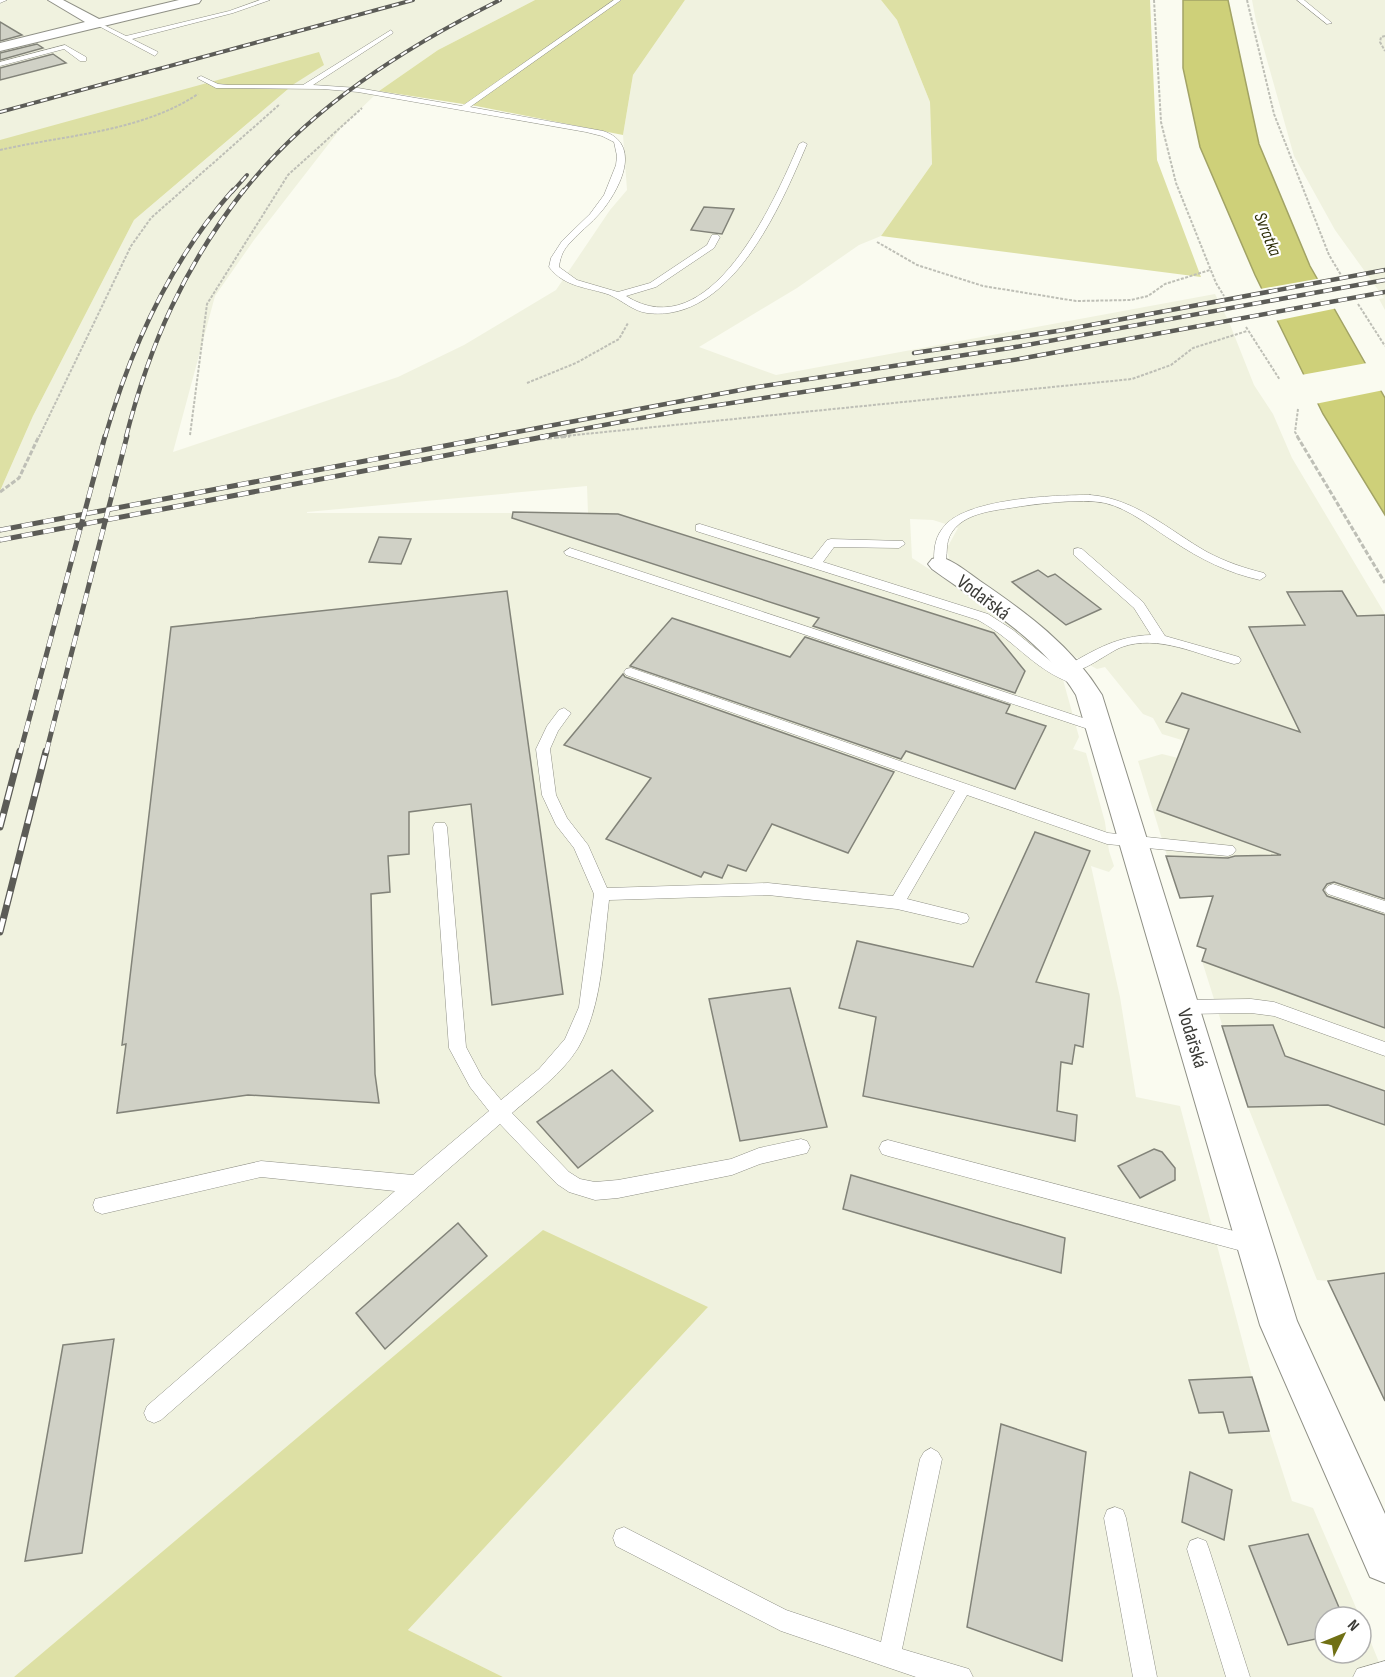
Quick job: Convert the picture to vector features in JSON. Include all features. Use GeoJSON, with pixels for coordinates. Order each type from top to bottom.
{"type":"FeatureCollection","features":[{"type":"Feature","properties":{"kind":"street"},"geometry":{"type":"LineString","coordinates":[[54,0],[96,23]]}},
{"type":"Feature","properties":{"kind":"street"},"geometry":{"type":"LineString","coordinates":[[0,47],[195,0]]}},
{"type":"Feature","properties":{"kind":"street","name":"Vodařská"},"geometry":{"type":"LineString","coordinates":[[940,564],[1004,610],[1078,675],[1089,694],[1278,1325],[1385,1562]]}},
{"type":"Feature","properties":{"kind":"lane"},"geometry":{"type":"LineString","coordinates":[[127,38],[231,12],[267,0]]}},
{"type":"Feature","properties":{"kind":"lane"},"geometry":{"type":"LineString","coordinates":[[462,109],[618,0]]}},
{"type":"Feature","properties":{"kind":"lane"},"geometry":{"type":"LineString","coordinates":[[1300,0],[1329,23]]}},
{"type":"Feature","properties":{"kind":"lane"},"geometry":{"type":"LineString","coordinates":[[96,23],[155,54]]}},
{"type":"Feature","properties":{"kind":"lane"},"geometry":{"type":"LineString","coordinates":[[304,87],[391,32]]}},
{"type":"Feature","properties":{"kind":"lane"},"geometry":{"type":"LineString","coordinates":[[0,64],[65,47],[83,59]]}},
{"type":"Feature","properties":{"kind":"lane"},"geometry":{"type":"LineString","coordinates":[[205,80],[228,87],[323,87],[379,94],[606,135],[618,142],[622,155],[618,174],[599,209],[557,253],[554,267],[558,274],[567,280],[618,295],[631,304],[649,310],[671,308],[691,301],[722,282],[740,260],[769,214],[803,144]]}},
{"type":"Feature","properties":{"kind":"lane"},"geometry":{"type":"LineString","coordinates":[[618,295],[653,285],[711,246],[715,237]]}},
{"type":"Feature","properties":{"kind":"lane"},"geometry":{"type":"LineString","coordinates":[[940,564],[939,543],[944,532],[960,518],[1007,504],[1095,498],[1113,501],[1131,509],[1207,558],[1236,572],[1260,576]]}},
{"type":"Feature","properties":{"kind":"lane"},"geometry":{"type":"LineString","coordinates":[[700,528],[992,621],[1053,672],[1065,678],[1078,675],[1122,643],[1144,640],[1173,641],[1234,660]]}},
{"type":"Feature","properties":{"kind":"lane"},"geometry":{"type":"LineString","coordinates":[[815,564],[831,543],[899,544]]}},
{"type":"Feature","properties":{"kind":"lane"},"geometry":{"type":"LineString","coordinates":[[570,552],[1099,728]]}},
{"type":"Feature","properties":{"kind":"lane"},"geometry":{"type":"LineString","coordinates":[[1078,552],[1139,605],[1161,641]]}},
{"type":"Feature","properties":{"kind":"lane"},"geometry":{"type":"LineString","coordinates":[[631,672],[1107,838],[1134,843],[1162,843],[1228,850]]}},
{"type":"Feature","properties":{"kind":"lane"},"geometry":{"type":"LineString","coordinates":[[154,1413],[545,1074],[571,1044],[587,1007],[602,894],[580,845],[561,821],[549,795],[543,749],[552,729],[564,713]]}},
{"type":"Feature","properties":{"kind":"lane"},"geometry":{"type":"LineString","coordinates":[[897,903],[964,788]]}},
{"type":"Feature","properties":{"kind":"lane"},"geometry":{"type":"LineString","coordinates":[[440,827],[458,1048],[476,1082],[500,1113],[563,1178],[576,1186],[595,1191],[618,1189],[732,1167],[759,1156],[801,1147]]}},
{"type":"Feature","properties":{"kind":"lane"},"geometry":{"type":"LineString","coordinates":[[602,894],[768,889],[897,903],[961,918]]}},
{"type":"Feature","properties":{"kind":"lane"},"geometry":{"type":"LineString","coordinates":[[1333,890],[1385,908]]}},
{"type":"Feature","properties":{"kind":"lane"},"geometry":{"type":"LineString","coordinates":[[1183,1007],[1251,1006],[1274,1009],[1385,1049]]}},
{"type":"Feature","properties":{"kind":"lane"},"geometry":{"type":"LineString","coordinates":[[888,1148],[1254,1245]]}},
{"type":"Feature","properties":{"kind":"lane"},"geometry":{"type":"LineString","coordinates":[[102,1205],[261,1169],[416,1184]]}},
{"type":"Feature","properties":{"kind":"lane"},"geometry":{"type":"LineString","coordinates":[[889,1656],[931,1459]]}},
{"type":"Feature","properties":{"kind":"lane"},"geometry":{"type":"LineString","coordinates":[[1115,1518],[1145,1677]]}},
{"type":"Feature","properties":{"kind":"lane"},"geometry":{"type":"LineString","coordinates":[[624,1538],[781,1620],[939,1673],[961,1677]]}},
{"type":"Feature","properties":{"kind":"lane"},"geometry":{"type":"LineString","coordinates":[[1198,1550],[1238,1677]]}},
{"type":"Feature","properties":{"kind":"lane"},"geometry":{"type":"LineString","coordinates":[[1365,1677],[1385,1673]]}},
{"type":"Feature","properties":{"kind":"path"},"geometry":{"type":"LineString","coordinates":[[1154,0],[1161,122],[1176,183],[1210,270],[1224,296]]}},
{"type":"Feature","properties":{"kind":"path"},"geometry":{"type":"LineString","coordinates":[[1247,0],[1275,114],[1329,255],[1341,275]]}},
{"type":"Feature","properties":{"kind":"path"},"geometry":{"type":"LineString","coordinates":[[1385,36],[1381,37],[1385,51]]}},
{"type":"Feature","properties":{"kind":"path"},"geometry":{"type":"LineString","coordinates":[[0,150],[171,110],[193,99],[205,80]]}},
{"type":"Feature","properties":{"kind":"path"},"geometry":{"type":"LineString","coordinates":[[0,492],[19,478],[131,246],[151,218],[280,104],[284,96],[283,88]]}},
{"type":"Feature","properties":{"kind":"path"},"geometry":{"type":"LineString","coordinates":[[190,435],[207,304],[288,175],[379,94]]}},
{"type":"Feature","properties":{"kind":"path"},"geometry":{"type":"LineString","coordinates":[[877,242],[917,265],[983,286],[1076,301],[1131,300],[1148,296],[1165,284],[1210,270]]}},
{"type":"Feature","properties":{"kind":"path"},"geometry":{"type":"LineString","coordinates":[[527,383],[576,363],[619,339],[627,327],[631,304]]}},
{"type":"Feature","properties":{"kind":"path"},"geometry":{"type":"LineString","coordinates":[[1358,304],[1385,346]]}},
{"type":"Feature","properties":{"kind":"path"},"geometry":{"type":"LineString","coordinates":[[540,439],[1132,379],[1171,366],[1192,348],[1247,329],[1280,380]]}},
{"type":"Feature","properties":{"kind":"path"},"geometry":{"type":"LineString","coordinates":[[1298,409],[1295,432],[1385,583]]}},
{"type":"Feature","properties":{"kind":"shaded area"},"geometry":{"type":"Polygon","coordinates":[[[0,0],[535,0],[438,50],[379,91],[341,128],[254,240],[215,296],[173,452],[398,377],[464,345],[556,290],[610,210],[627,190],[623,135],[633,75],[685,0],[881,0],[897,20],[930,102],[932,164],[881,236],[859,245],[797,288],[699,347],[776,375],[1215,294],[1229,322],[1254,385],[1273,414],[1292,458],[1385,614],[1385,1273],[1328,1281],[1317,1280],[1248,1107],[1202,961],[1206,949],[1197,946],[1213,897],[1180,898],[1138,761],[1162,754],[1178,758],[1185,741],[1162,734],[1153,718],[1143,714],[1105,667],[1097,669],[1070,654],[954,567],[949,559],[947,548],[958,528],[933,520],[910,519],[912,558],[999,614],[1060,669],[1079,737],[1073,749],[1086,753],[1105,822],[1109,851],[1114,866],[1109,872],[1091,866],[1120,997],[1136,1097],[1180,1106],[1252,1377],[1292,1501],[1313,1508],[1355,1605],[1313,1605],[1313,1665],[1373,1665],[1373,1648],[1385,1677],[503,1677],[408,1630],[708,1307],[14,1677],[0,1677],[0,491],[33,416],[134,220],[293,85],[0,147],[0,0]],[[587,486],[307,512],[588,513],[587,486]]]}},
{"type":"Feature","properties":{"kind":"shaded area"},"geometry":{"type":"Polygon","coordinates":[[[535,0],[685,0],[633,75],[623,135],[476,106],[379,91],[438,50],[535,0]]]}},
{"type":"Feature","properties":{"kind":"shaded area"},"geometry":{"type":"Polygon","coordinates":[[[881,0],[1150,0],[1157,160],[1201,277],[881,236],[932,164],[930,102],[897,20],[881,0]]]}},
{"type":"Feature","properties":{"kind":"shaded area"},"geometry":{"type":"Polygon","coordinates":[[[1252,0],[1385,0],[1385,310],[1379,299],[1384,298],[1335,230],[1294,156],[1252,0]]]}},
{"type":"Feature","properties":{"kind":"shaded area"},"geometry":{"type":"Polygon","coordinates":[[[319,52],[324,65],[294,84],[134,220],[33,416],[0,491],[0,140],[319,52]]]}},
{"type":"Feature","properties":{"kind":"shaded area"},"geometry":{"type":"Polygon","coordinates":[[[543,1230],[708,1307],[408,1630],[503,1677],[14,1677],[543,1230]]]}},
{"type":"Feature","properties":{"kind":"water","name":"Svratka"},"geometry":{"type":"Polygon","coordinates":[[[1183,0],[1228,0],[1259,144],[1310,266],[1385,398],[1385,515],[1323,414],[1255,275],[1200,147],[1183,68],[1183,0]]]}},
{"type":"Feature","properties":{"kind":"pier"},"geometry":{"type":"Polygon","coordinates":[[[1322,278],[1338,308],[1275,321],[1260,289],[1322,278]]]}},
{"type":"Feature","properties":{"kind":"pier"},"geometry":{"type":"Polygon","coordinates":[[[1367,363],[1384,390],[1315,404],[1301,375],[1367,363]]]}},
{"type":"Feature","properties":{"kind":"building"},"geometry":{"type":"Polygon","coordinates":[[[0,22],[22,35],[0,41],[0,22]]]}},
{"type":"Feature","properties":{"kind":"building"},"geometry":{"type":"Polygon","coordinates":[[[37,44],[43,48],[0,60],[0,53],[37,44]]]}},
{"type":"Feature","properties":{"kind":"building"},"geometry":{"type":"Polygon","coordinates":[[[53,54],[66,63],[0,80],[0,68],[53,54]]]}},
{"type":"Feature","properties":{"kind":"building"},"geometry":{"type":"Polygon","coordinates":[[[704,207],[734,209],[722,234],[691,230],[704,207]]]}},
{"type":"Feature","properties":{"kind":"building"},"geometry":{"type":"Polygon","coordinates":[[[513,512],[618,514],[994,633],[1025,671],[1015,693],[813,626],[819,618],[512,518],[513,512]]]}},
{"type":"Feature","properties":{"kind":"building"},"geometry":{"type":"Polygon","coordinates":[[[379,537],[411,539],[401,564],[369,562],[379,537]]]}},
{"type":"Feature","properties":{"kind":"building"},"geometry":{"type":"Polygon","coordinates":[[[1038,570],[1048,577],[1055,574],[1101,609],[1066,625],[1012,582],[1038,570]]]}},
{"type":"Feature","properties":{"kind":"building"},"geometry":{"type":"Polygon","coordinates":[[[507,591],[563,994],[492,1005],[471,804],[409,812],[409,854],[388,856],[390,892],[371,894],[375,1074],[379,1103],[248,1095],[117,1113],[126,1044],[122,1045],[171,627],[507,591]]]}},
{"type":"Feature","properties":{"kind":"building"},"geometry":{"type":"Polygon","coordinates":[[[1342,591],[1357,616],[1385,615],[1385,899],[1334,882],[1327,884],[1323,890],[1327,896],[1385,915],[1385,1028],[1202,961],[1206,949],[1197,946],[1213,896],[1180,898],[1166,856],[1228,858],[1281,855],[1157,810],[1189,729],[1166,722],[1182,693],[1300,732],[1249,627],[1305,625],[1287,592],[1342,591]]]}},
{"type":"Feature","properties":{"kind":"building"},"geometry":{"type":"Polygon","coordinates":[[[672,618],[790,657],[805,637],[1010,705],[1006,713],[1046,726],[1015,789],[906,751],[901,759],[630,666],[672,618]]]}},
{"type":"Feature","properties":{"kind":"building"},"geometry":{"type":"Polygon","coordinates":[[[623,674],[625,677],[894,772],[848,853],[772,824],[746,871],[728,865],[722,878],[704,872],[701,877],[606,839],[651,778],[564,745],[623,674]]]}},
{"type":"Feature","properties":{"kind":"building"},"geometry":{"type":"Polygon","coordinates":[[[1035,832],[1090,851],[1036,982],[1089,994],[1083,1047],[1075,1045],[1072,1064],[1061,1062],[1057,1111],[1077,1115],[1075,1141],[863,1096],[876,1017],[839,1008],[857,941],[973,967],[1035,832]]]}},
{"type":"Feature","properties":{"kind":"building"},"geometry":{"type":"Polygon","coordinates":[[[790,988],[827,1127],[740,1141],[709,999],[790,988]]]}},
{"type":"Feature","properties":{"kind":"building"},"geometry":{"type":"Polygon","coordinates":[[[1273,1025],[1285,1056],[1385,1091],[1385,1125],[1328,1105],[1248,1107],[1222,1026],[1273,1025]]]}},
{"type":"Feature","properties":{"kind":"building"},"geometry":{"type":"Polygon","coordinates":[[[612,1070],[653,1111],[578,1168],[537,1122],[612,1070]]]}},
{"type":"Feature","properties":{"kind":"building"},"geometry":{"type":"Polygon","coordinates":[[[1154,1149],[1162,1152],[1175,1168],[1175,1180],[1140,1198],[1118,1166],[1154,1149]]]}},
{"type":"Feature","properties":{"kind":"building"},"geometry":{"type":"Polygon","coordinates":[[[851,1175],[1065,1238],[1061,1273],[843,1209],[851,1175]]]}},
{"type":"Feature","properties":{"kind":"building"},"geometry":{"type":"Polygon","coordinates":[[[458,1223],[487,1256],[385,1349],[356,1313],[458,1223]]]}},
{"type":"Feature","properties":{"kind":"building"},"geometry":{"type":"Polygon","coordinates":[[[1385,1273],[1385,1401],[1328,1281],[1385,1273]]]}},
{"type":"Feature","properties":{"kind":"building"},"geometry":{"type":"Polygon","coordinates":[[[114,1339],[82,1553],[25,1561],[63,1345],[114,1339]]]}},
{"type":"Feature","properties":{"kind":"building"},"geometry":{"type":"Polygon","coordinates":[[[1252,1377],[1269,1431],[1229,1433],[1223,1412],[1199,1413],[1189,1380],[1252,1377]]]}},
{"type":"Feature","properties":{"kind":"building"},"geometry":{"type":"Polygon","coordinates":[[[1001,1424],[1086,1452],[1062,1661],[967,1627],[1001,1424]]]}},
{"type":"Feature","properties":{"kind":"building"},"geometry":{"type":"Polygon","coordinates":[[[1190,1472],[1232,1490],[1224,1540],[1182,1522],[1190,1472]]]}},
{"type":"Feature","properties":{"kind":"building"},"geometry":{"type":"Polygon","coordinates":[[[1308,1534],[1338,1605],[1313,1605],[1313,1640],[1288,1645],[1249,1546],[1308,1534]]]}},
{"type":"Feature","properties":{"kind":"railway"},"geometry":{"type":"LineString","coordinates":[[0,112],[413,0]]}},
{"type":"Feature","properties":{"kind":"railway"},"geometry":{"type":"LineString","coordinates":[[243,192],[269,161],[298,133],[361,82],[429,38],[500,0]]}},
{"type":"Feature","properties":{"kind":"railway"},"geometry":{"type":"LineString","coordinates":[[232,192],[247,175]]}},
{"type":"Feature","properties":{"kind":"railway"},"geometry":{"type":"LineString","coordinates":[[105,437],[127,370],[155,306],[190,246],[233,190]]}},
{"type":"Feature","properties":{"kind":"railway"},"geometry":{"type":"LineString","coordinates":[[126,437],[146,370],[172,307],[204,248],[244,190]]}},
{"type":"Feature","properties":{"kind":"railway"},"geometry":{"type":"LineString","coordinates":[[914,353],[1064,330],[1385,270]]}},
{"type":"Feature","properties":{"kind":"railway"},"geometry":{"type":"LineString","coordinates":[[490,437],[751,388],[1010,348],[1385,280]]}},
{"type":"Feature","properties":{"kind":"railway"},"geometry":{"type":"LineString","coordinates":[[540,437],[679,411],[1019,359],[1385,292]]}},
{"type":"Feature","properties":{"kind":"railway"},"geometry":{"type":"LineString","coordinates":[[84,514],[105,436]]}},
{"type":"Feature","properties":{"kind":"railway"},"geometry":{"type":"LineString","coordinates":[[108,510],[127,436]]}},
{"type":"Feature","properties":{"kind":"railway"},"geometry":{"type":"LineString","coordinates":[[108,510],[497,436]]}},
{"type":"Feature","properties":{"kind":"railway"},"geometry":{"type":"LineString","coordinates":[[106,520],[548,436]]}},
{"type":"Feature","properties":{"kind":"railway"},"geometry":{"type":"LineString","coordinates":[[84,514],[108,510]]}},
{"type":"Feature","properties":{"kind":"railway"},"geometry":{"type":"LineString","coordinates":[[106,520],[108,510]]}},
{"type":"Feature","properties":{"kind":"railway"},"geometry":{"type":"LineString","coordinates":[[0,530],[84,514]]}},
{"type":"Feature","properties":{"kind":"railway"},"geometry":{"type":"LineString","coordinates":[[81,525],[84,514]]}},
{"type":"Feature","properties":{"kind":"railway"},"geometry":{"type":"LineString","coordinates":[[46,753],[106,520]]}},
{"type":"Feature","properties":{"kind":"railway"},"geometry":{"type":"LineString","coordinates":[[81,525],[106,520]]}},
{"type":"Feature","properties":{"kind":"railway"},"geometry":{"type":"LineString","coordinates":[[0,540],[81,525]]}},
{"type":"Feature","properties":{"kind":"railway"},"geometry":{"type":"LineString","coordinates":[[20,753],[81,525]]}},
{"type":"Feature","properties":{"kind":"railway"},"geometry":{"type":"LineString","coordinates":[[0,827],[20,751]]}},
{"type":"Feature","properties":{"kind":"railway"},"geometry":{"type":"LineString","coordinates":[[0,932],[46,751]]}}]}
